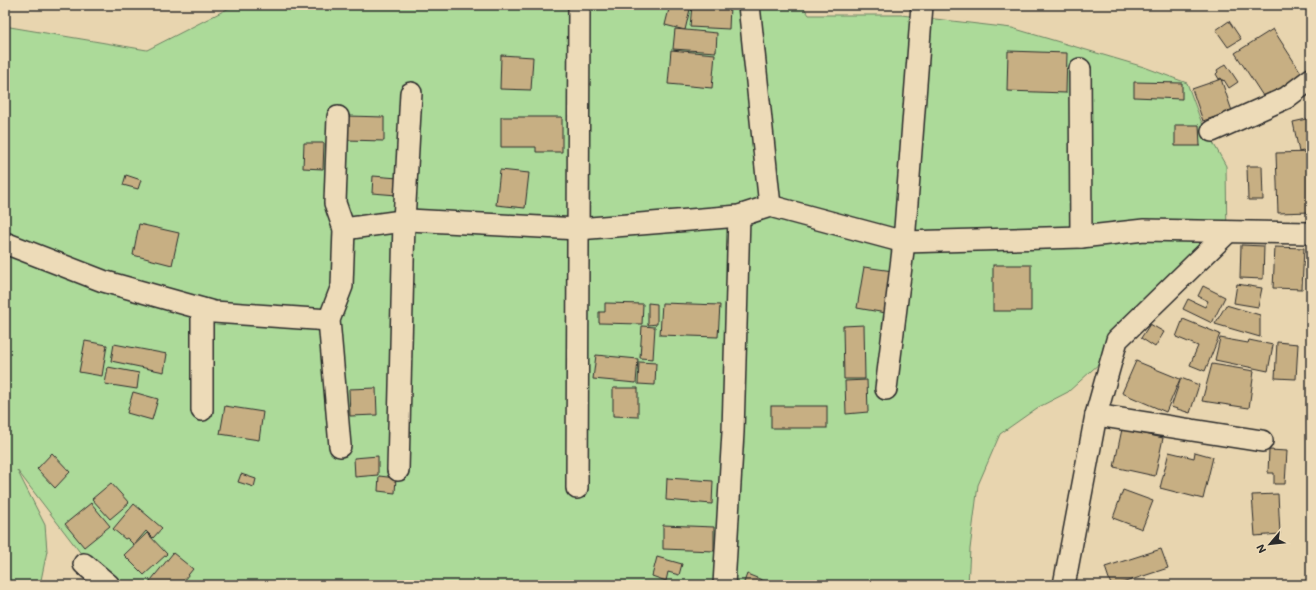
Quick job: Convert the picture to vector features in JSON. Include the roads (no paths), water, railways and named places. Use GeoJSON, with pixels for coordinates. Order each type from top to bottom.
{"type":"FeatureCollection","features":[{"type":"Feature","properties":{"kind":"street"},"geometry":{"type":"LineString","coordinates":[[577,488],[579,5]]}},
{"type":"Feature","properties":{"kind":"street"},"geometry":{"type":"LineString","coordinates":[[749,5],[770,206]]}},
{"type":"Feature","properties":{"kind":"street"},"geometry":{"type":"LineString","coordinates":[[886,389],[904,242],[922,5]]}},
{"type":"Feature","properties":{"kind":"street"},"geometry":{"type":"LineString","coordinates":[[1080,69],[1081,237]]}},
{"type":"Feature","properties":{"kind":"street"},"geometry":{"type":"LineString","coordinates":[[1212,131],[1286,98],[1311,79]]}},
{"type":"Feature","properties":{"kind":"street"},"geometry":{"type":"LineString","coordinates":[[398,470],[404,221],[411,93]]}},
{"type":"Feature","properties":{"kind":"street"},"geometry":{"type":"LineString","coordinates":[[338,117],[334,203],[344,229],[342,286],[328,320],[340,446]]}},
{"type":"Feature","properties":{"kind":"street"},"geometry":{"type":"LineString","coordinates":[[344,229],[404,221],[578,229],[739,216],[770,206],[904,242],[1081,237],[1144,230],[1311,233]]}},
{"type":"Feature","properties":{"kind":"street"},"geometry":{"type":"LineString","coordinates":[[724,585],[733,432],[739,216]]}},
{"type":"Feature","properties":{"kind":"street"},"geometry":{"type":"LineString","coordinates":[[1064,585],[1096,415],[1117,340],[1228,232]]}},
{"type":"Feature","properties":{"kind":"street"},"geometry":{"type":"LineString","coordinates":[[5,243],[103,281],[214,312],[328,320]]}},
{"type":"Feature","properties":{"kind":"street"},"geometry":{"type":"LineString","coordinates":[[202,309],[202,410]]}},
{"type":"Feature","properties":{"kind":"street"},"geometry":{"type":"LineString","coordinates":[[1096,415],[1262,441]]}},
{"type":"Feature","properties":{"kind":"street"},"geometry":{"type":"LineString","coordinates":[[84,564],[109,585]]}}]}
